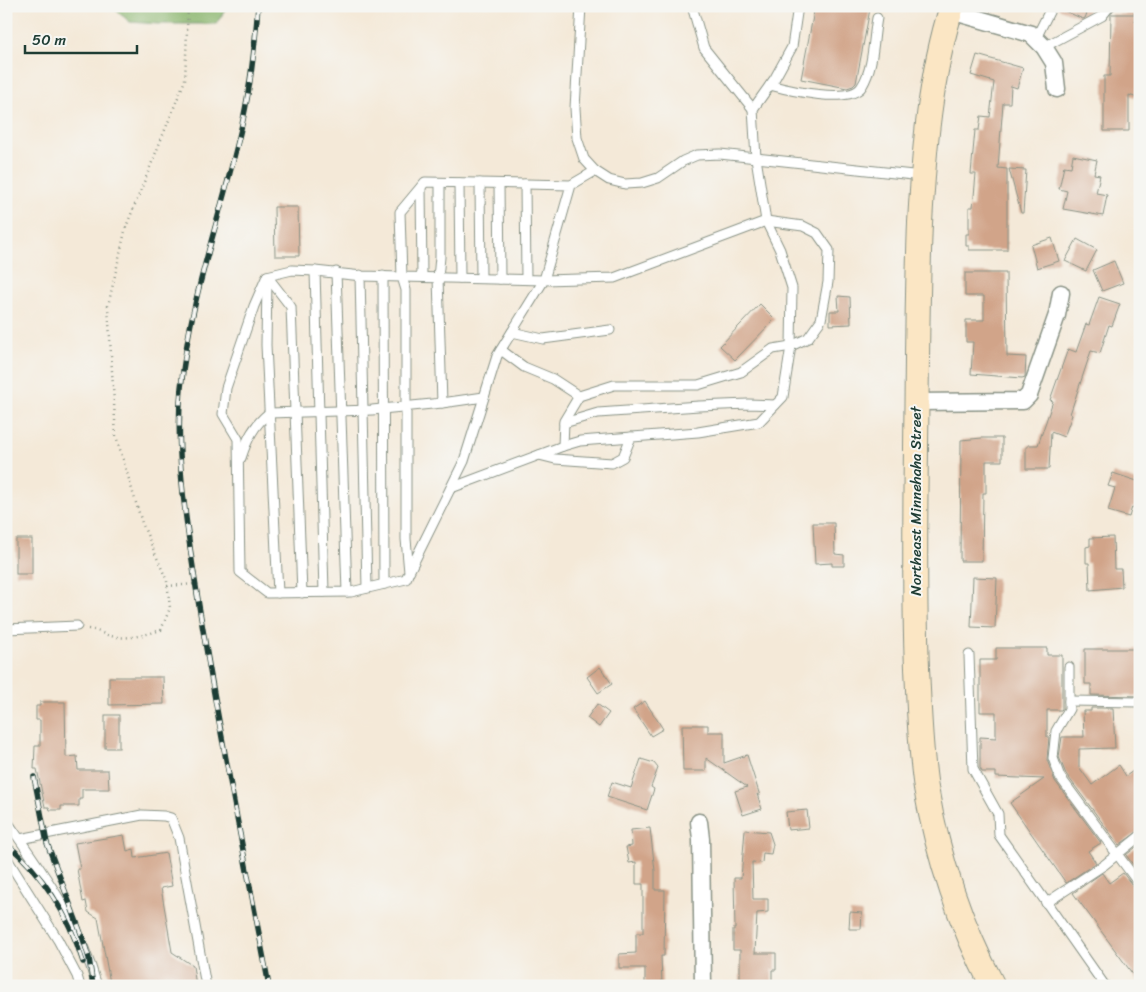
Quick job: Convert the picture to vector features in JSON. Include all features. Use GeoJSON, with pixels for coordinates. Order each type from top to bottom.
{"type":"FeatureCollection","features":[{"type":"Feature","properties":{"kind":"main road","name":"Northeast Minnehaha Street"},"geometry":{"type":"LineString","coordinates":[[951,9],[935,79],[923,176],[918,262],[916,636],[919,704],[926,786],[934,826],[962,920],[993,986]]}},
{"type":"Feature","properties":{"kind":"street"},"geometry":{"type":"LineString","coordinates":[[951,9],[1030,34],[1040,42],[1054,63],[1057,89]]}},
{"type":"Feature","properties":{"kind":"street"},"geometry":{"type":"LineString","coordinates":[[916,402],[1023,401],[1029,395],[1058,315],[1061,294]]}},
{"type":"Feature","properties":{"kind":"street"},"geometry":{"type":"LineString","coordinates":[[699,822],[703,986]]}},
{"type":"Feature","properties":{"kind":"lane"},"geometry":{"type":"LineString","coordinates":[[581,6],[575,108],[577,138],[584,159],[595,171],[609,180],[626,184],[642,183],[658,178],[683,161],[697,155],[720,154],[923,176]]}},
{"type":"Feature","properties":{"kind":"lane"},"geometry":{"type":"LineString","coordinates":[[451,488],[580,441],[698,432],[759,422],[782,397],[791,346],[792,288],[780,250],[766,221],[756,158],[753,109],[704,48],[692,6]]}},
{"type":"Feature","properties":{"kind":"lane"},"geometry":{"type":"LineString","coordinates":[[753,109],[770,85],[792,47],[798,6]]}},
{"type":"Feature","properties":{"kind":"lane"},"geometry":{"type":"LineString","coordinates":[[1040,42],[1052,6]]}},
{"type":"Feature","properties":{"kind":"lane"},"geometry":{"type":"LineString","coordinates":[[1040,42],[1102,16],[1110,6]]}},
{"type":"Feature","properties":{"kind":"lane"},"geometry":{"type":"LineString","coordinates":[[770,85],[799,92],[838,95],[852,94],[862,88],[868,73],[877,18]]}},
{"type":"Feature","properties":{"kind":"lane"},"geometry":{"type":"LineString","coordinates":[[409,572],[406,539],[406,290],[402,277],[400,212],[425,182],[571,185],[595,171]]}},
{"type":"Feature","properties":{"kind":"lane"},"geometry":{"type":"LineString","coordinates":[[440,183],[440,257],[438,278],[442,402]]}},
{"type":"Feature","properties":{"kind":"lane"},"geometry":{"type":"LineString","coordinates":[[459,183],[460,278]]}},
{"type":"Feature","properties":{"kind":"lane"},"geometry":{"type":"LineString","coordinates":[[480,183],[481,278]]}},
{"type":"Feature","properties":{"kind":"lane"},"geometry":{"type":"LineString","coordinates":[[499,184],[500,279]]}},
{"type":"Feature","properties":{"kind":"lane"},"geometry":{"type":"LineString","coordinates":[[525,184],[526,279]]}},
{"type":"Feature","properties":{"kind":"lane"},"geometry":{"type":"LineString","coordinates":[[267,276],[254,306],[226,388],[223,414],[238,439],[240,572],[267,593],[347,592],[406,579],[464,461],[497,356],[544,280],[571,185]]}},
{"type":"Feature","properties":{"kind":"lane"},"geometry":{"type":"LineString","coordinates":[[421,187],[422,277]]}},
{"type":"Feature","properties":{"kind":"lane"},"geometry":{"type":"LineString","coordinates":[[267,276],[292,270],[336,272],[360,276],[438,278],[544,280],[614,278],[766,221],[803,226],[817,233],[829,250],[828,282],[821,320],[808,338],[791,346],[772,349],[741,372],[698,385],[614,385],[579,396],[564,423],[563,446]]}},
{"type":"Feature","properties":{"kind":"lane"},"geometry":{"type":"LineString","coordinates":[[315,271],[324,592]]}},
{"type":"Feature","properties":{"kind":"lane"},"geometry":{"type":"LineString","coordinates":[[336,272],[347,592]]}},
{"type":"Feature","properties":{"kind":"lane"},"geometry":{"type":"LineString","coordinates":[[267,276],[291,307],[302,593]]}},
{"type":"Feature","properties":{"kind":"lane"},"geometry":{"type":"LineString","coordinates":[[267,276],[266,345],[278,593]]}},
{"type":"Feature","properties":{"kind":"lane"},"geometry":{"type":"LineString","coordinates":[[360,276],[366,588]]}},
{"type":"Feature","properties":{"kind":"lane"},"geometry":{"type":"LineString","coordinates":[[384,276],[384,584]]}},
{"type":"Feature","properties":{"kind":"lane"},"geometry":{"type":"LineString","coordinates":[[512,332],[544,339],[610,330]]}},
{"type":"Feature","properties":{"kind":"lane"},"geometry":{"type":"LineString","coordinates":[[501,350],[524,367],[553,379],[579,396]]}},
{"type":"Feature","properties":{"kind":"lane"},"geometry":{"type":"LineString","coordinates":[[238,468],[247,440],[258,422],[269,413],[363,410],[484,397]]}},
{"type":"Feature","properties":{"kind":"lane"},"geometry":{"type":"LineString","coordinates":[[564,423],[598,413],[699,406],[774,405]]}},
{"type":"Feature","properties":{"kind":"lane"},"geometry":{"type":"LineString","coordinates":[[539,455],[555,459],[612,463],[622,457],[631,437]]}},
{"type":"Feature","properties":{"kind":"lane"},"geometry":{"type":"LineString","coordinates":[[6,629],[77,626]]}},
{"type":"Feature","properties":{"kind":"lane"},"geometry":{"type":"LineString","coordinates":[[969,655],[974,769],[998,814],[999,835],[1105,986]]}},
{"type":"Feature","properties":{"kind":"lane"},"geometry":{"type":"LineString","coordinates":[[1069,667],[1069,709],[1056,731],[1053,758],[1060,776],[1116,855],[1140,885]]}},
{"type":"Feature","properties":{"kind":"lane"},"geometry":{"type":"LineString","coordinates":[[1069,701],[1140,702]]}},
{"type":"Feature","properties":{"kind":"lane"},"geometry":{"type":"LineString","coordinates":[[20,839],[142,815],[171,818],[179,838],[206,986]]}},
{"type":"Feature","properties":{"kind":"lane"},"geometry":{"type":"LineString","coordinates":[[6,820],[61,901],[75,926],[89,958],[97,986]]}},
{"type":"Feature","properties":{"kind":"lane"},"geometry":{"type":"LineString","coordinates":[[1046,903],[1116,855],[1140,836]]}},
{"type":"Feature","properties":{"kind":"lane"},"geometry":{"type":"LineString","coordinates":[[6,855],[58,940],[77,976],[80,986]]}},
{"type":"Feature","properties":{"kind":"path"},"geometry":{"type":"LineString","coordinates":[[87,629],[99,631],[110,636],[137,637],[161,630],[170,608],[167,586],[142,523],[116,436],[108,306],[126,227],[185,80],[188,6]]}},
{"type":"Feature","properties":{"kind":"path"},"geometry":{"type":"LineString","coordinates":[[167,586],[196,584]]}},
{"type":"Feature","properties":{"kind":"green space"},"geometry":{"type":"Polygon","coordinates":[[[111,6],[228,6],[216,24],[158,24],[130,22],[111,6]]]}},
{"type":"Feature","properties":{"kind":"building"},"geometry":{"type":"Polygon","coordinates":[[[815,6],[856,6],[870,9],[856,83],[853,86],[847,88],[801,79],[815,6]]]}},
{"type":"Feature","properties":{"kind":"building"},"geometry":{"type":"Polygon","coordinates":[[[1058,6],[1090,6],[1083,19],[1058,8],[1058,6]]]}},
{"type":"Feature","properties":{"kind":"building"},"geometry":{"type":"Polygon","coordinates":[[[1111,14],[1135,14],[1135,21],[1140,21],[1140,99],[1129,95],[1129,131],[1104,131],[1104,76],[1110,76],[1111,14]]]}},
{"type":"Feature","properties":{"kind":"building"},"geometry":{"type":"Polygon","coordinates":[[[977,55],[1023,68],[1017,88],[1011,86],[1010,103],[1003,103],[998,168],[1007,169],[1007,250],[969,250],[969,246],[966,246],[966,234],[969,234],[969,207],[973,207],[976,174],[971,174],[975,130],[979,130],[981,116],[990,117],[994,82],[971,75],[977,55]]]}},
{"type":"Feature","properties":{"kind":"building"},"geometry":{"type":"Polygon","coordinates":[[[1073,155],[1097,160],[1094,174],[1100,175],[1096,193],[1107,195],[1103,216],[1063,209],[1067,191],[1059,189],[1064,166],[1071,167],[1073,155]]]}},
{"type":"Feature","properties":{"kind":"building"},"geometry":{"type":"Polygon","coordinates":[[[1009,169],[1026,170],[1023,213],[1021,213],[1009,169]]]}},
{"type":"Feature","properties":{"kind":"building"},"geometry":{"type":"Polygon","coordinates":[[[274,207],[298,207],[299,256],[275,256],[274,207]]]}},
{"type":"Feature","properties":{"kind":"building"},"geometry":{"type":"Polygon","coordinates":[[[1052,238],[1059,261],[1037,268],[1031,245],[1052,238]]]}},
{"type":"Feature","properties":{"kind":"building"},"geometry":{"type":"Polygon","coordinates":[[[1077,239],[1097,250],[1086,271],[1065,261],[1077,239]]]}},
{"type":"Feature","properties":{"kind":"building"},"geometry":{"type":"Polygon","coordinates":[[[1114,261],[1123,283],[1102,291],[1093,270],[1114,261]]]}},
{"type":"Feature","properties":{"kind":"building"},"geometry":{"type":"Polygon","coordinates":[[[965,273],[1006,273],[1007,356],[1026,357],[1025,377],[971,374],[973,342],[966,342],[966,320],[984,320],[984,296],[965,296],[965,273]]]}},
{"type":"Feature","properties":{"kind":"building"},"geometry":{"type":"Polygon","coordinates":[[[838,296],[850,297],[851,324],[830,325],[830,311],[839,311],[838,296]]]}},
{"type":"Feature","properties":{"kind":"building"},"geometry":{"type":"Polygon","coordinates":[[[1099,297],[1120,304],[1112,326],[1109,325],[1100,353],[1091,351],[1064,437],[1051,432],[1049,469],[1026,469],[1026,447],[1028,445],[1038,445],[1053,401],[1050,400],[1068,349],[1076,352],[1086,324],[1089,325],[1099,297]]]}},
{"type":"Feature","properties":{"kind":"building"},"geometry":{"type":"Polygon","coordinates":[[[760,304],[775,319],[735,360],[720,346],[760,304]]]}},
{"type":"Feature","properties":{"kind":"building"},"geometry":{"type":"Polygon","coordinates":[[[1002,438],[1002,461],[986,461],[986,493],[983,493],[982,561],[960,561],[961,440],[1002,438]]]}},
{"type":"Feature","properties":{"kind":"building"},"geometry":{"type":"Polygon","coordinates":[[[1113,473],[1140,482],[1140,494],[1135,508],[1132,507],[1129,517],[1108,511],[1115,488],[1108,486],[1113,473]]]}},
{"type":"Feature","properties":{"kind":"building"},"geometry":{"type":"Polygon","coordinates":[[[813,523],[834,523],[835,554],[844,555],[844,566],[832,566],[832,563],[815,564],[813,523]]]}},
{"type":"Feature","properties":{"kind":"building"},"geometry":{"type":"Polygon","coordinates":[[[1113,537],[1114,569],[1121,569],[1122,587],[1090,590],[1089,563],[1086,563],[1086,547],[1090,546],[1090,538],[1113,537]]]}},
{"type":"Feature","properties":{"kind":"building"},"geometry":{"type":"Polygon","coordinates":[[[16,539],[32,539],[32,574],[16,574],[16,539]]]}},
{"type":"Feature","properties":{"kind":"building"},"geometry":{"type":"Polygon","coordinates":[[[973,577],[997,578],[995,628],[971,627],[973,577]]]}},
{"type":"Feature","properties":{"kind":"building"},"geometry":{"type":"Polygon","coordinates":[[[996,648],[1047,648],[1047,655],[1062,655],[1062,709],[1047,710],[1047,737],[1049,737],[1047,760],[1055,781],[1101,843],[1088,851],[1096,863],[1066,883],[1010,803],[1044,779],[996,777],[996,772],[982,772],[980,768],[980,737],[996,738],[996,712],[980,712],[980,660],[996,660],[996,648]]]}},
{"type":"Feature","properties":{"kind":"building"},"geometry":{"type":"Polygon","coordinates":[[[1085,649],[1140,649],[1140,696],[1091,695],[1091,684],[1085,684],[1085,649]]]}},
{"type":"Feature","properties":{"kind":"building"},"geometry":{"type":"Polygon","coordinates":[[[600,667],[612,684],[598,693],[587,677],[600,667]]]}},
{"type":"Feature","properties":{"kind":"building"},"geometry":{"type":"Polygon","coordinates":[[[109,677],[163,677],[164,704],[109,705],[109,677]]]}},
{"type":"Feature","properties":{"kind":"building"},"geometry":{"type":"Polygon","coordinates":[[[645,701],[663,729],[651,736],[633,709],[645,701]]]}},
{"type":"Feature","properties":{"kind":"building"},"geometry":{"type":"Polygon","coordinates":[[[40,702],[65,702],[66,757],[77,756],[78,770],[108,770],[109,789],[82,789],[82,799],[79,799],[79,806],[61,806],[61,810],[50,810],[49,807],[45,807],[37,769],[34,769],[35,746],[40,746],[40,720],[36,720],[36,706],[40,706],[40,702]]]}},
{"type":"Feature","properties":{"kind":"building"},"geometry":{"type":"Polygon","coordinates":[[[597,704],[609,713],[599,727],[587,718],[597,704]]]}},
{"type":"Feature","properties":{"kind":"building"},"geometry":{"type":"Polygon","coordinates":[[[1091,708],[1113,708],[1115,748],[1079,749],[1079,767],[1092,785],[1119,765],[1126,776],[1140,766],[1140,830],[1119,845],[1066,774],[1059,757],[1062,737],[1084,737],[1083,711],[1091,711],[1091,708]]]}},
{"type":"Feature","properties":{"kind":"building"},"geometry":{"type":"Polygon","coordinates":[[[105,715],[119,715],[119,748],[105,748],[105,715]]]}},
{"type":"Feature","properties":{"kind":"building"},"geometry":{"type":"Polygon","coordinates":[[[682,725],[708,725],[708,732],[724,732],[724,763],[747,755],[760,796],[757,794],[762,809],[743,815],[735,791],[747,787],[706,758],[706,771],[683,771],[682,725]]]}},
{"type":"Feature","properties":{"kind":"building"},"geometry":{"type":"Polygon","coordinates":[[[641,759],[654,763],[658,768],[651,787],[654,789],[647,810],[607,797],[612,782],[631,788],[641,759]]]}},
{"type":"Feature","properties":{"kind":"building"},"geometry":{"type":"Polygon","coordinates":[[[807,810],[809,828],[788,830],[786,812],[807,810]]]}},
{"type":"Feature","properties":{"kind":"building"},"geometry":{"type":"Polygon","coordinates":[[[650,828],[655,871],[655,890],[665,890],[664,956],[661,956],[662,986],[645,986],[645,968],[619,968],[619,954],[636,953],[636,933],[643,933],[643,884],[636,884],[636,862],[629,863],[626,847],[632,846],[631,830],[650,828]]]}},
{"type":"Feature","properties":{"kind":"building"},"geometry":{"type":"Polygon","coordinates":[[[745,830],[769,832],[773,844],[771,854],[763,853],[762,863],[752,862],[753,899],[768,899],[768,912],[757,913],[755,953],[776,953],[776,970],[772,970],[772,983],[757,984],[757,986],[740,986],[740,950],[733,950],[733,929],[735,929],[734,878],[741,878],[745,830]]]}},
{"type":"Feature","properties":{"kind":"building"},"geometry":{"type":"Polygon","coordinates":[[[124,835],[127,851],[134,849],[135,858],[166,853],[172,886],[161,888],[172,952],[193,966],[196,986],[113,986],[110,983],[98,918],[88,912],[86,901],[83,902],[77,869],[80,869],[75,843],[124,835]]]}},
{"type":"Feature","properties":{"kind":"building"},"geometry":{"type":"Polygon","coordinates":[[[1140,844],[1140,874],[1126,855],[1140,844]]]}},
{"type":"Feature","properties":{"kind":"building"},"geometry":{"type":"Polygon","coordinates":[[[1102,873],[1109,883],[1123,873],[1135,889],[1140,891],[1140,984],[1073,893],[1102,873]]]}},
{"type":"Feature","properties":{"kind":"building"},"geometry":{"type":"Polygon","coordinates":[[[850,912],[862,913],[861,929],[849,929],[850,912]]]}},
{"type":"Feature","properties":{"kind":"railway"},"geometry":{"type":"LineString","coordinates":[[258,6],[252,64],[243,120],[199,286],[185,354],[181,388],[179,438],[185,513],[204,637],[269,986]]}},
{"type":"Feature","properties":{"kind":"railway"},"geometry":{"type":"LineString","coordinates":[[34,777],[47,843],[82,936],[89,958],[93,986]]}},
{"type":"Feature","properties":{"kind":"railway"},"geometry":{"type":"LineString","coordinates":[[6,843],[32,868],[53,897],[70,928],[83,962]]}}]}
